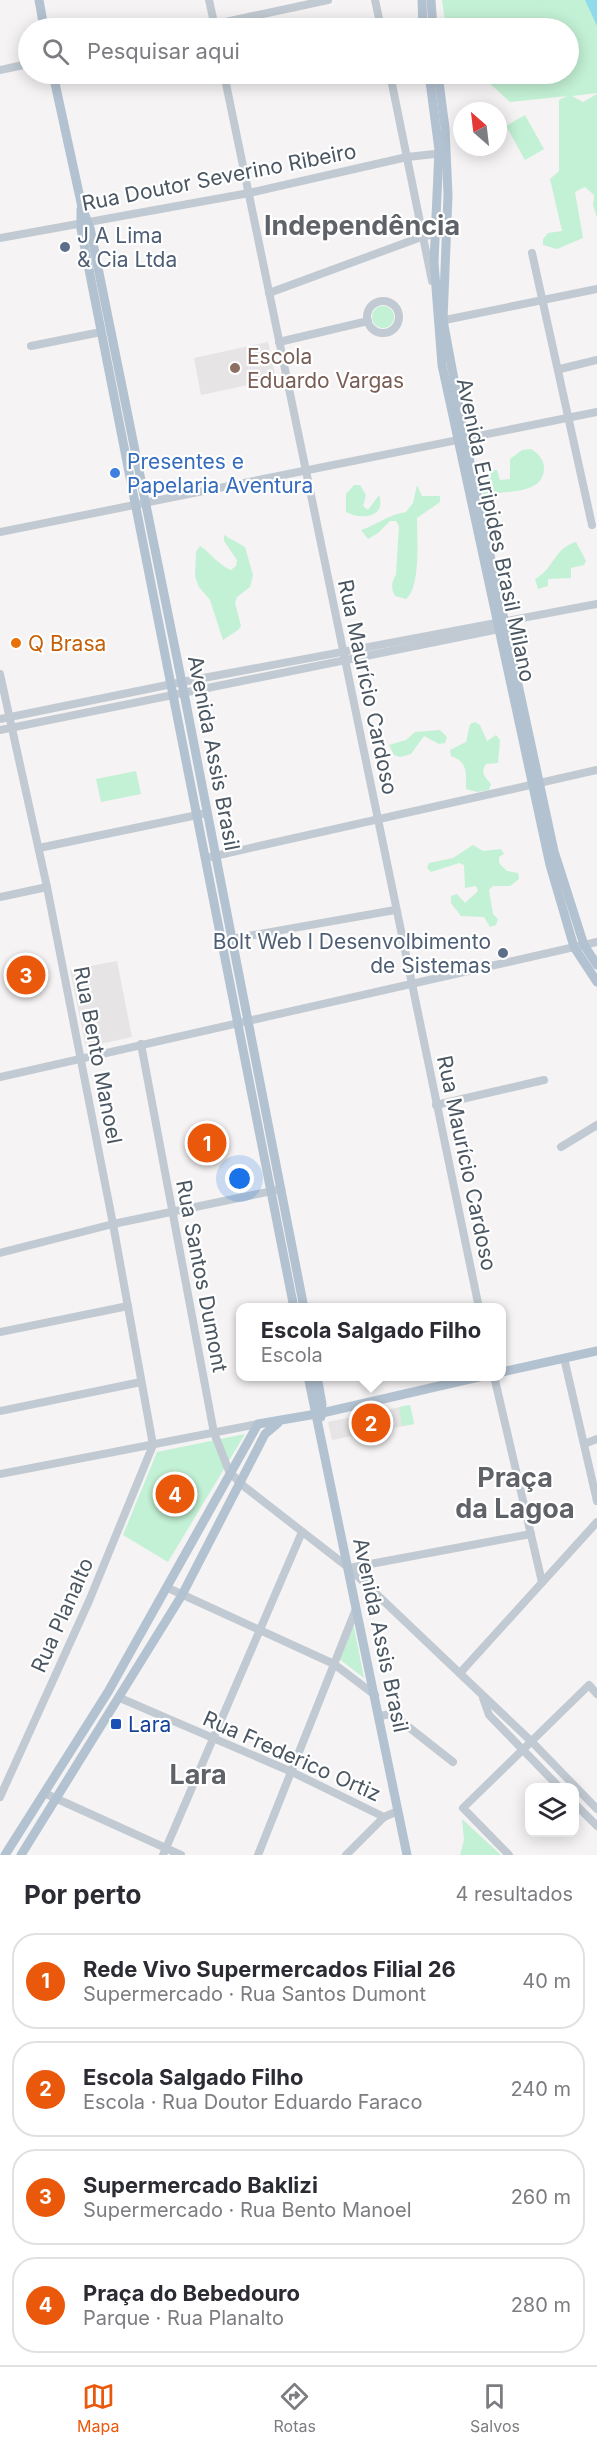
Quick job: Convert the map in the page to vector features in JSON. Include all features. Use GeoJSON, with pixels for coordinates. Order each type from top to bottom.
{"type":"FeatureCollection","features":[{"type":"Feature","properties":{"kind":"main road"},"geometry":{"type":"LineString","coordinates":[[39,0],[42,18]]}},
{"type":"Feature","properties":{"kind":"main road"},"geometry":{"type":"LineString","coordinates":[[422,0],[423,18]]}},
{"type":"Feature","properties":{"kind":"main road"},"geometry":{"type":"LineString","coordinates":[[431,0],[432,18]]}},
{"type":"Feature","properties":{"kind":"main road","name":"Avenida Assis Brasil"},"geometry":{"type":"LineString","coordinates":[[55,84],[82,207],[101,332],[140,504]]}},
{"type":"Feature","properties":{"kind":"main road","name":"Avenida Euripides Brasil Milano"},"geometry":{"type":"LineString","coordinates":[[431,84],[442,153]]}},
{"type":"Feature","properties":{"kind":"main road","name":"Avenida Euripides Brasil Milano"},"geometry":{"type":"LineString","coordinates":[[439,84],[442,153],[441,233],[436,303],[440,321]]}},
{"type":"Feature","properties":{"kind":"main road","name":"Avenida Assis Brasil"},"geometry":{"type":"LineString","coordinates":[[84,222],[166,631],[182,682],[207,813],[211,857],[227,940],[290,1261],[303,1303]]}},
{"type":"Feature","properties":{"kind":"main road","name":"Avenida Euripides Brasil Milano"},"geometry":{"type":"LineString","coordinates":[[439,263],[442,365],[505,625],[550,852],[579,946],[597,982]]}},
{"type":"Feature","properties":{"kind":"main road","name":"Avenida Assis Brasil"},"geometry":{"type":"LineString","coordinates":[[166,631],[171,690],[197,815],[211,857]]}},
{"type":"Feature","properties":{"kind":"main road","name":"Avenida Euripides Brasil Milano"},"geometry":{"type":"LineString","coordinates":[[579,946],[597,964]]}},
{"type":"Feature","properties":{"kind":"main road","name":"Avenida Assis Brasil"},"geometry":{"type":"LineString","coordinates":[[290,1261],[294,1303]]}},
{"type":"Feature","properties":{"kind":"main road"},"geometry":{"type":"LineString","coordinates":[[506,1371],[597,1351]]}},
{"type":"Feature","properties":{"kind":"main road","name":"Avenida Assis Brasil"},"geometry":{"type":"LineString","coordinates":[[309,1381],[319,1416],[407,1855]]}},
{"type":"Feature","properties":{"kind":"main road","name":"Avenida Assis Brasil"},"geometry":{"type":"LineString","coordinates":[[317,1381],[319,1416]]}},
{"type":"Feature","properties":{"kind":"main road"},"geometry":{"type":"LineString","coordinates":[[5,1855],[108,1692],[232,1476],[258,1424],[319,1416],[466,1381]]}},
{"type":"Feature","properties":{"kind":"main road"},"geometry":{"type":"LineString","coordinates":[[21,1855],[182,1595],[265,1434],[272,1426],[284,1420]]}},
{"type":"Feature","properties":{"kind":"street"},"geometry":{"type":"LineString","coordinates":[[209,0],[212,18]]}},
{"type":"Feature","properties":{"kind":"street"},"geometry":{"type":"LineString","coordinates":[[252,18],[328,0]]}},
{"type":"Feature","properties":{"kind":"street"},"geometry":{"type":"LineString","coordinates":[[375,0],[379,18]]}},
{"type":"Feature","properties":{"kind":"street"},"geometry":{"type":"LineString","coordinates":[[0,70],[18,66]]}},
{"type":"Feature","properties":{"kind":"street","name":"Rua Maurício Cardoso"},"geometry":{"type":"LineString","coordinates":[[226,84],[478,1303]]}},
{"type":"Feature","properties":{"kind":"street"},"geometry":{"type":"LineString","coordinates":[[392,84],[436,303]]}},
{"type":"Feature","properties":{"kind":"street","name":"Rua Doutor Severino Ribeiro"},"geometry":{"type":"LineString","coordinates":[[0,238],[249,193],[407,157],[442,153]]}},
{"type":"Feature","properties":{"kind":"street"},"geometry":{"type":"LineString","coordinates":[[269,293],[424,236],[441,233]]}},
{"type":"Feature","properties":{"kind":"street"},"geometry":{"type":"LineString","coordinates":[[424,236],[439,263]]}},
{"type":"Feature","properties":{"kind":"street"},"geometry":{"type":"LineString","coordinates":[[532,253],[560,369],[592,525]]}},
{"type":"Feature","properties":{"kind":"street"},"geometry":{"type":"LineString","coordinates":[[440,321],[543,302],[597,289]]}},
{"type":"Feature","properties":{"kind":"street"},"geometry":{"type":"LineString","coordinates":[[376,303],[392,304],[398,312],[396,327],[388,333],[373,330],[368,321],[369,310],[376,303]]}},
{"type":"Feature","properties":{"kind":"street"},"geometry":{"type":"LineString","coordinates":[[279,342],[368,321]]}},
{"type":"Feature","properties":{"kind":"street"},"geometry":{"type":"LineString","coordinates":[[31,346],[101,332]]}},
{"type":"Feature","properties":{"kind":"street"},"geometry":{"type":"LineString","coordinates":[[560,369],[597,360]]}},
{"type":"Feature","properties":{"kind":"street"},"geometry":{"type":"LineString","coordinates":[[0,532],[597,412]]}},
{"type":"Feature","properties":{"kind":"street"},"geometry":{"type":"LineString","coordinates":[[0,719],[171,690],[184,693],[344,661],[408,644],[597,604]]}},
{"type":"Feature","properties":{"kind":"street"},"geometry":{"type":"LineString","coordinates":[[0,730],[171,690],[182,682],[342,652],[408,644]]}},
{"type":"Feature","properties":{"kind":"street"},"geometry":{"type":"LineString","coordinates":[[268,666],[270,676]]}},
{"type":"Feature","properties":{"kind":"street","name":"Rua Bento Manoel"},"geometry":{"type":"LineString","coordinates":[[0,674],[47,887],[113,1224],[153,1445]]}},
{"type":"Feature","properties":{"kind":"street"},"geometry":{"type":"LineString","coordinates":[[211,857],[597,770]]}},
{"type":"Feature","properties":{"kind":"street"},"geometry":{"type":"LineString","coordinates":[[39,848],[207,813]]}},
{"type":"Feature","properties":{"kind":"street"},"geometry":{"type":"LineString","coordinates":[[0,897],[47,887]]}},
{"type":"Feature","properties":{"kind":"street"},"geometry":{"type":"LineString","coordinates":[[227,940],[395,910]]}},
{"type":"Feature","properties":{"kind":"street"},"geometry":{"type":"LineString","coordinates":[[0,1077],[243,1020],[597,942]]}},
{"type":"Feature","properties":{"kind":"street","name":"Rua Santos Dumont"},"geometry":{"type":"LineString","coordinates":[[141,1044],[214,1433],[232,1476]]}},
{"type":"Feature","properties":{"kind":"street"},"geometry":{"type":"LineString","coordinates":[[436,1105],[544,1080]]}},
{"type":"Feature","properties":{"kind":"street"},"geometry":{"type":"LineString","coordinates":[[561,1147],[597,1125]]}},
{"type":"Feature","properties":{"kind":"street"},"geometry":{"type":"LineString","coordinates":[[0,1253],[113,1224],[276,1190]]}},
{"type":"Feature","properties":{"kind":"street"},"geometry":{"type":"LineString","coordinates":[[0,1332],[128,1306]]}},
{"type":"Feature","properties":{"kind":"street"},"geometry":{"type":"LineString","coordinates":[[564,1358],[597,1501]]}},
{"type":"Feature","properties":{"kind":"street"},"geometry":{"type":"LineString","coordinates":[[495,1381],[542,1582]]}},
{"type":"Feature","properties":{"kind":"street"},"geometry":{"type":"LineString","coordinates":[[0,1411],[141,1382]]}},
{"type":"Feature","properties":{"kind":"street"},"geometry":{"type":"LineString","coordinates":[[0,1474],[258,1424]]}},
{"type":"Feature","properties":{"kind":"street"},"geometry":{"type":"LineString","coordinates":[[584,1444],[597,1439]]}},
{"type":"Feature","properties":{"kind":"street","name":"Rua Planalto"},"geometry":{"type":"LineString","coordinates":[[0,1797],[89,1601],[153,1445]]}},
{"type":"Feature","properties":{"kind":"street"},"geometry":{"type":"LineString","coordinates":[[232,1476],[349,1568],[460,1673],[597,1809]]}},
{"type":"Feature","properties":{"kind":"street"},"geometry":{"type":"LineString","coordinates":[[460,1673],[597,1522]]}},
{"type":"Feature","properties":{"kind":"street"},"geometry":{"type":"LineString","coordinates":[[165,1852],[302,1532]]}},
{"type":"Feature","properties":{"kind":"street"},"geometry":{"type":"LineString","coordinates":[[349,1568],[531,1534]]}},
{"type":"Feature","properties":{"kind":"street"},"geometry":{"type":"LineString","coordinates":[[168,1588],[334,1664],[375,1695]]}},
{"type":"Feature","properties":{"kind":"street"},"geometry":{"type":"LineString","coordinates":[[258,1855],[357,1608]]}},
{"type":"Feature","properties":{"kind":"street"},"geometry":{"type":"LineString","coordinates":[[509,1855],[463,1808],[589,1685],[597,1694]]}},
{"type":"Feature","properties":{"kind":"street"},"geometry":{"type":"LineString","coordinates":[[483,1697],[489,1715],[555,1783]]}},
{"type":"Feature","properties":{"kind":"street","name":"Rua Frederico Ortiz"},"geometry":{"type":"LineString","coordinates":[[120,1698],[213,1740],[292,1772],[384,1817]]}},
{"type":"Feature","properties":{"kind":"street"},"geometry":{"type":"LineString","coordinates":[[379,1716],[392,1714],[453,1762]]}},
{"type":"Feature","properties":{"kind":"street"},"geometry":{"type":"LineString","coordinates":[[501,1728],[508,1721]]}},
{"type":"Feature","properties":{"kind":"street"},"geometry":{"type":"LineString","coordinates":[[44,1793],[165,1852],[181,1855]]}},
{"type":"Feature","properties":{"kind":"street"},"geometry":{"type":"LineString","coordinates":[[579,1808],[597,1826]]}},
{"type":"Feature","properties":{"kind":"street"},"geometry":{"type":"LineString","coordinates":[[346,1855],[384,1817],[398,1811]]}},
{"type":"Feature","properties":{"kind":"shaded area","name":"Escola Eduardo Vargas"},"geometry":{"type":"Polygon","coordinates":[[[268,342],[276,379],[201,395],[194,358],[268,342]]]}},
{"type":"Feature","properties":{"kind":"shaded area"},"geometry":{"type":"Polygon","coordinates":[[[117,961],[132,1037],[86,1047],[70,970],[117,961]]]}},
{"type":"Feature","properties":{"kind":"shaded area"},"geometry":{"type":"Polygon","coordinates":[[[410,1405],[414,1424],[332,1440],[328,1422],[410,1405]]]}},
{"type":"Feature","properties":{"kind":"green space"},"geometry":{"type":"Polygon","coordinates":[[[442,0],[597,0],[597,93],[572,96],[583,102],[597,94],[597,218],[593,205],[594,195],[585,187],[575,192],[583,238],[557,249],[543,245],[543,239],[548,233],[562,231],[550,179],[559,171],[559,100],[567,96],[510,102],[490,84],[579,84],[579,18],[445,18],[442,0]]]}},
{"type":"Feature","properties":{"kind":"green space"},"geometry":{"type":"Polygon","coordinates":[[[525,115],[544,149],[525,160],[507,125],[525,115]]]}},
{"type":"Feature","properties":{"kind":"green space"},"geometry":{"type":"Polygon","coordinates":[[[379,306],[387,306],[394,313],[394,321],[387,328],[379,328],[372,321],[372,313],[379,306]]]}},
{"type":"Feature","properties":{"kind":"green space"},"geometry":{"type":"Polygon","coordinates":[[[531,449],[540,457],[544,465],[542,477],[537,483],[530,488],[512,492],[485,495],[481,492],[481,488],[490,484],[486,474],[488,470],[497,470],[500,480],[510,479],[510,459],[522,450],[531,449]]]}},
{"type":"Feature","properties":{"kind":"green space"},"geometry":{"type":"Polygon","coordinates":[[[354,485],[360,485],[366,495],[363,506],[368,510],[379,495],[380,503],[376,513],[358,516],[346,512],[346,494],[354,485]]]}},
{"type":"Feature","properties":{"kind":"green space"},"geometry":{"type":"Polygon","coordinates":[[[417,485],[422,496],[440,496],[440,502],[417,518],[416,573],[411,593],[406,599],[395,596],[392,588],[396,575],[399,526],[396,521],[390,521],[368,539],[361,530],[393,515],[406,512],[413,503],[417,485]]]}},
{"type":"Feature","properties":{"kind":"green space"},"geometry":{"type":"Polygon","coordinates":[[[224,535],[245,547],[253,575],[250,587],[237,597],[235,603],[241,626],[223,640],[210,600],[199,587],[195,576],[196,552],[200,546],[226,568],[231,570],[236,566],[237,560],[224,541],[224,535]]]}},
{"type":"Feature","properties":{"kind":"green space"},"geometry":{"type":"Polygon","coordinates":[[[576,542],[586,561],[584,565],[571,568],[571,578],[548,579],[548,586],[538,589],[535,579],[546,570],[563,549],[576,542]]]}},
{"type":"Feature","properties":{"kind":"green space"},"geometry":{"type":"Polygon","coordinates":[[[475,722],[480,725],[487,741],[496,735],[500,740],[498,763],[486,764],[483,770],[491,784],[489,790],[477,792],[466,789],[465,768],[461,761],[451,756],[450,750],[466,742],[470,724],[475,722]]]}},
{"type":"Feature","properties":{"kind":"green space"},"geometry":{"type":"Polygon","coordinates":[[[440,730],[447,737],[445,743],[439,744],[424,736],[411,754],[400,757],[394,755],[389,745],[406,740],[415,732],[440,730]]]}},
{"type":"Feature","properties":{"kind":"green space"},"geometry":{"type":"Polygon","coordinates":[[[136,771],[141,794],[101,802],[96,779],[136,771]]]}},
{"type":"Feature","properties":{"kind":"green space"},"geometry":{"type":"Polygon","coordinates":[[[473,845],[483,851],[501,849],[504,854],[499,857],[499,863],[507,871],[518,873],[519,879],[510,886],[493,886],[489,890],[493,914],[498,919],[496,925],[490,927],[484,917],[461,916],[451,903],[451,896],[457,894],[465,903],[478,891],[476,886],[465,888],[464,865],[459,863],[431,872],[427,868],[429,863],[453,858],[473,845]]]}},
{"type":"Feature","properties":{"kind":"green space"},"geometry":{"type":"Polygon","coordinates":[[[410,1405],[414,1424],[402,1426],[399,1407],[410,1405]]]}},
{"type":"Feature","properties":{"kind":"green space"},"geometry":{"type":"Polygon","coordinates":[[[245,1434],[168,1562],[123,1535],[157,1452],[245,1434]]]}},
{"type":"Feature","properties":{"kind":"green space"},"geometry":{"type":"Polygon","coordinates":[[[353,1622],[364,1678],[338,1658],[353,1622]]]}},
{"type":"Feature","properties":{"kind":"green space"},"geometry":{"type":"Polygon","coordinates":[[[462,1819],[501,1855],[460,1855],[464,1840],[462,1819]]]}},
{"type":"Feature","properties":{"kind":"water"},"geometry":{"type":"Polygon","coordinates":[[[585,0],[597,0],[597,26],[585,0]]]}},
{"type":"Feature","properties":{"kind":"place","name":"J A Lima & Cia Ltda"},"geometry":{"type":"Point","coordinates":[65,247]}},
{"type":"Feature","properties":{"kind":"place","name":"Escola Eduardo Vargas"},"geometry":{"type":"Point","coordinates":[235,368]}},
{"type":"Feature","properties":{"kind":"place","name":"Presentes e Papelaria Aventura"},"geometry":{"type":"Point","coordinates":[115,473]}},
{"type":"Feature","properties":{"kind":"place","name":"Q Brasa"},"geometry":{"type":"Point","coordinates":[16,643]}},
{"type":"Feature","properties":{"kind":"place","name":"Bolt Web l Desenvolbimento de Sistemas"},"geometry":{"type":"Point","coordinates":[503,953]}},
{"type":"Feature","properties":{"kind":"place","name":"Supermercado Baklizi"},"geometry":{"type":"Point","coordinates":[26,975]}},
{"type":"Feature","properties":{"kind":"place","name":"Rede Vivo Supermercados Filial 26"},"geometry":{"type":"Point","coordinates":[207,1143]}},
{"type":"Feature","properties":{"kind":"place","name":"Escola Salgado Filho"},"geometry":{"type":"Point","coordinates":[371,1423]}},
{"type":"Feature","properties":{"kind":"place","name":"Praça do Bebedouro"},"geometry":{"type":"Point","coordinates":[175,1494]}},
{"type":"Feature","properties":{"kind":"place","name":"Lara"},"geometry":{"type":"Point","coordinates":[116,1724]}},
{"type":"Feature","properties":{"kind":"district","name":"Independência"},"geometry":{"type":"Point","coordinates":[362,225]}},
{"type":"Feature","properties":{"kind":"district","name":"Praça da Lagoa"},"geometry":{"type":"Point","coordinates":[515,1492]}},
{"type":"Feature","properties":{"kind":"district","name":"Lara"},"geometry":{"type":"Point","coordinates":[198,1774]}}]}
